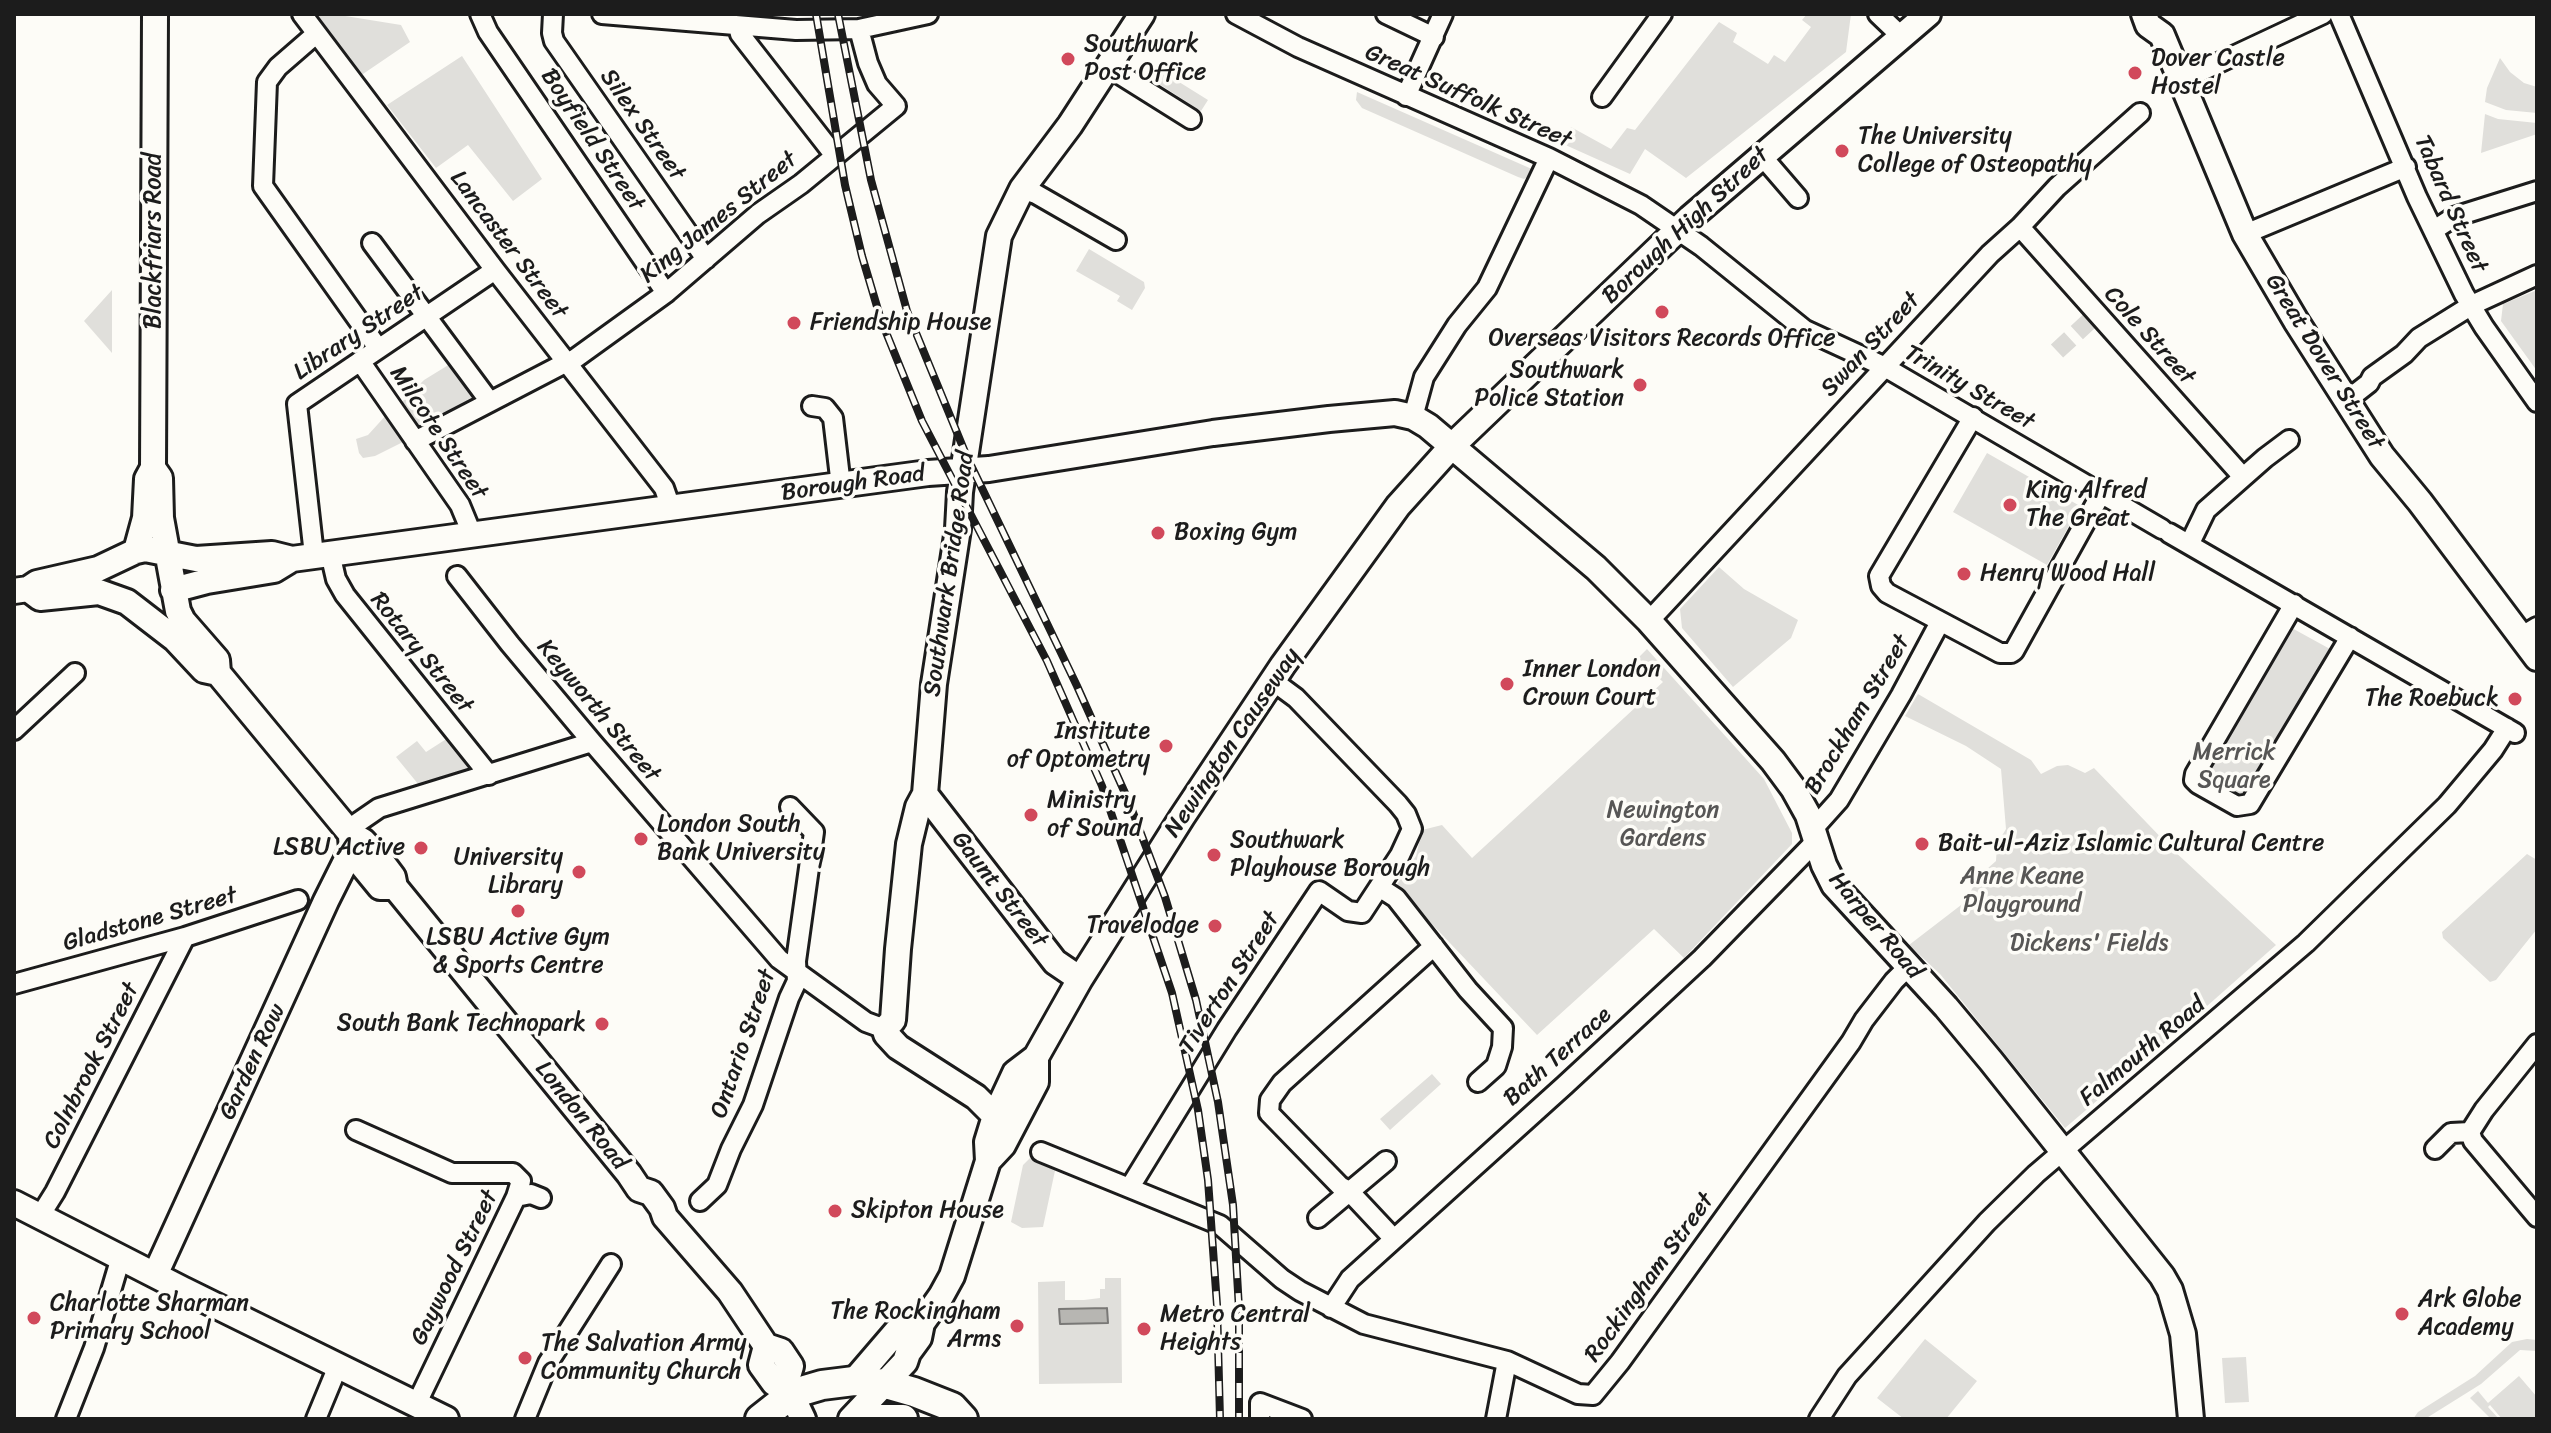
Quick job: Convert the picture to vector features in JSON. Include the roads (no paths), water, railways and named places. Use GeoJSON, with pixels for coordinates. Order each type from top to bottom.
{"type":"FeatureCollection","features":[{"type":"Feature","properties":{"kind":"highway"},"geometry":{"type":"LineString","coordinates":[[760,1419],[779,1404],[794,1400],[815,1386],[854,1381],[886,1384],[946,1404],[963,1419]]}},
{"type":"Feature","properties":{"kind":"highway"},"geometry":{"type":"LineString","coordinates":[[874,1419],[903,1419]]}},
{"type":"Feature","properties":{"kind":"main road","name":"Blackfriars Road"},"geometry":{"type":"LineString","coordinates":[[128,555],[145,518],[147,479],[153,468],[155,14]]}},
{"type":"Feature","properties":{"kind":"main road","name":"Southwark Bridge Road"},"geometry":{"type":"LineString","coordinates":[[885,1029],[893,1020],[909,844],[918,807],[925,794],[934,684],[997,244],[1001,229],[1022,189],[1070,125],[1142,14]]}},
{"type":"Feature","properties":{"kind":"main road","name":"Borough High Street"},"geometry":{"type":"LineString","coordinates":[[1452,446],[1678,230],[1761,155],[1928,14]]}},
{"type":"Feature","properties":{"kind":"main road","name":"Great Dover Street"},"geometry":{"type":"LineString","coordinates":[[2144,14],[2148,25],[2163,24],[2180,81],[2245,234],[2346,401],[2382,456],[2529,631],[2537,658]]}},
{"type":"Feature","properties":{"kind":"main road","name":"Borough Road"},"geometry":{"type":"LineString","coordinates":[[128,555],[145,549],[196,559],[272,554],[312,556],[928,473],[1048,460],[1213,433],[1395,413],[1413,417]]}},
{"type":"Feature","properties":{"kind":"main road"},"geometry":{"type":"LineString","coordinates":[[1413,417],[1452,446]]}},
{"type":"Feature","properties":{"kind":"main road","name":"Harper Road"},"geometry":{"type":"LineString","coordinates":[[1452,446],[1596,568],[1649,621],[1773,761],[1793,788],[1834,885],[1991,1061],[2132,1235],[2170,1290],[2183,1334],[2191,1419]]}},
{"type":"Feature","properties":{"kind":"main road","name":"Newington Causeway"},"geometry":{"type":"LineString","coordinates":[[851,1419],[905,1362],[919,1338],[922,1323],[952,1276],[988,1161],[987,1142],[995,1116],[1015,1073],[1036,1057],[1080,979],[1182,817],[1273,681],[1382,526],[1452,446]]}},
{"type":"Feature","properties":{"kind":"main road","name":"Blackfriars Road"},"geometry":{"type":"LineString","coordinates":[[153,468],[160,478],[161,518],[173,590]]}},
{"type":"Feature","properties":{"kind":"main road"},"geometry":{"type":"LineString","coordinates":[[23,585],[98,569],[128,555]]}},
{"type":"Feature","properties":{"kind":"main road"},"geometry":{"type":"LineString","coordinates":[[128,555],[118,581],[133,608]]}},
{"type":"Feature","properties":{"kind":"main road","name":"Borough Road"},"geometry":{"type":"LineString","coordinates":[[173,590],[274,570],[312,556]]}},
{"type":"Feature","properties":{"kind":"main road"},"geometry":{"type":"LineString","coordinates":[[23,585],[40,598],[99,592],[133,608],[175,639],[204,670],[218,673]]}},
{"type":"Feature","properties":{"kind":"main road"},"geometry":{"type":"LineString","coordinates":[[173,590],[183,621],[217,660],[218,673],[350,838]]}},
{"type":"Feature","properties":{"kind":"main road","name":"Gaunt Street"},"geometry":{"type":"LineString","coordinates":[[925,794],[1055,962],[1080,979]]}},
{"type":"Feature","properties":{"kind":"main road","name":"London Road"},"geometry":{"type":"LineString","coordinates":[[350,838],[357,859],[380,887],[395,887],[639,1189],[651,1193],[665,1217],[730,1292],[766,1346],[781,1351],[791,1366],[794,1400]]}},
{"type":"Feature","properties":{"kind":"main road","name":"Garden Row"},"geometry":{"type":"LineString","coordinates":[[155,1275],[326,901],[350,838]]}},
{"type":"Feature","properties":{"kind":"main road"},"geometry":{"type":"LineString","coordinates":[[885,1029],[887,1038],[898,1047],[976,1097],[995,1116]]}},
{"type":"Feature","properties":{"kind":"main road","name":"Newington Causeway"},"geometry":{"type":"LineString","coordinates":[[988,1161],[1003,1145],[1036,1082],[1036,1057]]}},
{"type":"Feature","properties":{"kind":"main road"},"geometry":{"type":"LineString","coordinates":[[14,1203],[446,1419]]}},
{"type":"Feature","properties":{"kind":"main road","name":"Newington Causeway"},"geometry":{"type":"LineString","coordinates":[[854,1381],[902,1325],[922,1323]]}},
{"type":"Feature","properties":{"kind":"street","name":"Lancaster Street"},"geometry":{"type":"LineString","coordinates":[[302,14],[664,488],[671,508]]}},
{"type":"Feature","properties":{"kind":"street","name":"Boyfield Street"},"geometry":{"type":"LineString","coordinates":[[480,14],[483,25],[666,293]]}},
{"type":"Feature","properties":{"kind":"street","name":"Silex Street"},"geometry":{"type":"LineString","coordinates":[[553,14],[554,41],[706,259]]}},
{"type":"Feature","properties":{"kind":"street"},"geometry":{"type":"LineString","coordinates":[[602,14],[726,21],[796,30],[859,29],[928,14]]}},
{"type":"Feature","properties":{"kind":"street","name":"Great Suffolk Street"},"geometry":{"type":"LineString","coordinates":[[1236,14],[1406,96],[1549,158],[1641,205],[1678,230]]}},
{"type":"Feature","properties":{"kind":"street"},"geometry":{"type":"LineString","coordinates":[[1386,14],[1434,37]]}},
{"type":"Feature","properties":{"kind":"street"},"geometry":{"type":"LineString","coordinates":[[1406,96],[1443,14]]}},
{"type":"Feature","properties":{"kind":"street"},"geometry":{"type":"LineString","coordinates":[[1602,97],[1662,14]]}},
{"type":"Feature","properties":{"kind":"street"},"geometry":{"type":"LineString","coordinates":[[1878,14],[1902,37]]}},
{"type":"Feature","properties":{"kind":"street"},"geometry":{"type":"LineString","coordinates":[[2180,81],[2323,14]]}},
{"type":"Feature","properties":{"kind":"street","name":"Tabard Street"},"geometry":{"type":"LineString","coordinates":[[2339,14],[2417,197],[2464,294],[2537,402]]}},
{"type":"Feature","properties":{"kind":"street"},"geometry":{"type":"LineString","coordinates":[[726,21],[740,34],[835,156]]}},
{"type":"Feature","properties":{"kind":"street","name":"King James Street"},"geometry":{"type":"LineString","coordinates":[[415,441],[568,362],[666,293],[758,214],[801,184],[896,106],[877,84],[859,29]]}},
{"type":"Feature","properties":{"kind":"street","name":"Milcote Street"},"geometry":{"type":"LineString","coordinates":[[316,34],[278,67],[267,82],[263,186],[378,348]]}},
{"type":"Feature","properties":{"kind":"street"},"geometry":{"type":"LineString","coordinates":[[1108,67],[1191,119]]}},
{"type":"Feature","properties":{"kind":"street","name":"Swan Street"},"geometry":{"type":"LineString","coordinates":[[1649,621],[1990,254],[2057,187],[2140,113]]}},
{"type":"Feature","properties":{"kind":"street"},"geometry":{"type":"LineString","coordinates":[[1761,155],[1798,198]]}},
{"type":"Feature","properties":{"kind":"street"},"geometry":{"type":"LineString","coordinates":[[1413,417],[1424,377],[1457,325],[1487,288],[1549,158]]}},
{"type":"Feature","properties":{"kind":"street"},"geometry":{"type":"LineString","coordinates":[[2245,234],[2406,167]]}},
{"type":"Feature","properties":{"kind":"street"},"geometry":{"type":"LineString","coordinates":[[1022,189],[1116,240]]}},
{"type":"Feature","properties":{"kind":"street"},"geometry":{"type":"LineString","coordinates":[[2434,230],[2454,217],[2537,191]]}},
{"type":"Feature","properties":{"kind":"street","name":"Cole Street"},"geometry":{"type":"LineString","coordinates":[[2020,227],[2243,477]]}},
{"type":"Feature","properties":{"kind":"street","name":"Trinity Street"},"geometry":{"type":"LineString","coordinates":[[1678,230],[1805,330],[1883,366],[1973,417],[2512,731]]}},
{"type":"Feature","properties":{"kind":"street"},"geometry":{"type":"LineString","coordinates":[[372,243],[490,402]]}},
{"type":"Feature","properties":{"kind":"street","name":"Library Street"},"geometry":{"type":"LineString","coordinates":[[312,556],[297,404],[495,270]]}},
{"type":"Feature","properties":{"kind":"street"},"geometry":{"type":"LineString","coordinates":[[2346,401],[2419,338],[2472,305],[2537,275]]}},
{"type":"Feature","properties":{"kind":"street","name":"Milcote Street"},"geometry":{"type":"LineString","coordinates":[[360,361],[464,512],[472,534]]}},
{"type":"Feature","properties":{"kind":"street"},"geometry":{"type":"LineString","coordinates":[[812,406],[825,408],[833,418],[841,486]]}},
{"type":"Feature","properties":{"kind":"street"},"geometry":{"type":"LineString","coordinates":[[1973,417],[1879,576],[1881,586],[1887,593],[2000,653],[2014,651],[2101,494]]}},
{"type":"Feature","properties":{"kind":"street"},"geometry":{"type":"LineString","coordinates":[[2190,543],[2206,510],[2289,440]]}},
{"type":"Feature","properties":{"kind":"street","name":"Rotary Street"},"geometry":{"type":"LineString","coordinates":[[312,556],[336,579],[345,595],[489,775]]}},
{"type":"Feature","properties":{"kind":"street","name":"Keyworth Street"},"geometry":{"type":"LineString","coordinates":[[457,576],[592,742],[779,959],[866,1022],[885,1029]]}},
{"type":"Feature","properties":{"kind":"street"},"geometry":{"type":"LineString","coordinates":[[2294,604],[2195,774],[2194,780],[2198,784],[2237,806],[2250,804],[2350,637]]}},
{"type":"Feature","properties":{"kind":"street","name":"Brockham Street"},"geometry":{"type":"LineString","coordinates":[[1815,834],[1839,800],[1901,695],[1940,622]]}},
{"type":"Feature","properties":{"kind":"street"},"geometry":{"type":"LineString","coordinates":[[14,730],[75,673]]}},
{"type":"Feature","properties":{"kind":"street","name":"Tiverton Street"},"geometry":{"type":"LineString","coordinates":[[1130,1187],[1227,1029],[1319,891],[1348,911],[1362,913],[1400,855],[1412,829],[1406,814],[1347,751],[1296,698],[1273,681]]}},
{"type":"Feature","properties":{"kind":"street","name":"Falmouth Road"},"geometry":{"type":"LineString","coordinates":[[1819,1419],[1847,1376],[1971,1239],[2063,1151],[2306,943],[2447,805],[2512,731]]}},
{"type":"Feature","properties":{"kind":"street"},"geometry":{"type":"LineString","coordinates":[[350,838],[379,808],[592,742]]}},
{"type":"Feature","properties":{"kind":"street","name":"Ontario Street"},"geometry":{"type":"LineString","coordinates":[[700,1201],[717,1185],[753,1105],[797,981],[796,961],[814,832],[790,807]]}},
{"type":"Feature","properties":{"kind":"street","name":"Bath Terrace"},"geometry":{"type":"LineString","coordinates":[[1331,1308],[1350,1279],[1702,958],[1815,834]]}},
{"type":"Feature","properties":{"kind":"street"},"geometry":{"type":"LineString","coordinates":[[1379,887],[1396,898],[1468,990],[1503,1028],[1502,1047],[1496,1066],[1478,1082]]}},
{"type":"Feature","properties":{"kind":"street","name":"Gladstone Street"},"geometry":{"type":"LineString","coordinates":[[14,984],[185,937],[298,900]]}},
{"type":"Feature","properties":{"kind":"street","name":"Colnbrook Street"},"geometry":{"type":"LineString","coordinates":[[40,1216],[185,937]]}},
{"type":"Feature","properties":{"kind":"street"},"geometry":{"type":"LineString","coordinates":[[1394,1239],[1269,1113],[1270,1100],[1282,1083],[1434,946]]}},
{"type":"Feature","properties":{"kind":"street","name":"Rockingham Street"},"geometry":{"type":"LineString","coordinates":[[1041,1152],[1220,1225],[1282,1279],[1364,1324],[1507,1361],[1578,1394],[1593,1395],[1620,1362],[1864,1020],[1893,981],[1908,967]]}},
{"type":"Feature","properties":{"kind":"street"},"geometry":{"type":"LineString","coordinates":[[2535,1053],[2474,1123],[2470,1132],[2473,1141],[2537,1217]]}},
{"type":"Feature","properties":{"kind":"street","name":"Gaywood Street"},"geometry":{"type":"LineString","coordinates":[[356,1130],[452,1173],[513,1173],[521,1181],[416,1405]]}},
{"type":"Feature","properties":{"kind":"street"},"geometry":{"type":"LineString","coordinates":[[2435,1149],[2451,1133],[2470,1132]]}},
{"type":"Feature","properties":{"kind":"street"},"geometry":{"type":"LineString","coordinates":[[1318,1218],[1386,1161]]}},
{"type":"Feature","properties":{"kind":"street"},"geometry":{"type":"LineString","coordinates":[[516,1197],[531,1194],[541,1198]]}},
{"type":"Feature","properties":{"kind":"street"},"geometry":{"type":"LineString","coordinates":[[66,1419],[94,1348],[121,1257]]}},
{"type":"Feature","properties":{"kind":"street"},"geometry":{"type":"LineString","coordinates":[[525,1419],[548,1363],[611,1264]]}},
{"type":"Feature","properties":{"kind":"street"},"geometry":{"type":"LineString","coordinates":[[1496,1419],[1507,1361]]}},
{"type":"Feature","properties":{"kind":"street"},"geometry":{"type":"LineString","coordinates":[[316,1419],[338,1366]]}},
{"type":"Feature","properties":{"kind":"street"},"geometry":{"type":"LineString","coordinates":[[1260,1411],[1302,1419]]}},
{"type":"Feature","properties":{"kind":"tunnel"},"geometry":{"type":"LineString","coordinates":[[2057,351],[2097,314]]}},
{"type":"Feature","properties":{"kind":"railway"},"geometry":{"type":"LineString","coordinates":[[816,14],[845,185],[881,320],[922,421],[1047,661],[1102,786],[1172,993],[1198,1110],[1208,1180],[1217,1305],[1220,1419]]}},
{"type":"Feature","properties":{"kind":"railway"},"geometry":{"type":"LineString","coordinates":[[838,14],[871,180],[907,311],[967,457],[1129,802],[1165,897],[1196,1000],[1218,1102],[1233,1205],[1239,1309],[1239,1419]]}},
{"type":"Feature","properties":{"kind":"place","name":"Southwark Post Office"},"geometry":{"type":"Point","coordinates":[1068,59]}},
{"type":"Feature","properties":{"kind":"place","name":"Dover Castle Hostel"},"geometry":{"type":"Point","coordinates":[2135,73]}},
{"type":"Feature","properties":{"kind":"place","name":"The University College of Osteopathy"},"geometry":{"type":"Point","coordinates":[1842,151]}},
{"type":"Feature","properties":{"kind":"place","name":"Overseas Visitors Records Office"},"geometry":{"type":"Point","coordinates":[1662,312]}},
{"type":"Feature","properties":{"kind":"place","name":"Friendship House"},"geometry":{"type":"Point","coordinates":[794,323]}},
{"type":"Feature","properties":{"kind":"place","name":"Southwark Police Station"},"geometry":{"type":"Point","coordinates":[1640,385]}},
{"type":"Feature","properties":{"kind":"place","name":"King Alfred The Great"},"geometry":{"type":"Point","coordinates":[2010,505]}},
{"type":"Feature","properties":{"kind":"place","name":"Boxing Gym"},"geometry":{"type":"Point","coordinates":[1158,533]}},
{"type":"Feature","properties":{"kind":"place","name":"Henry Wood Hall"},"geometry":{"type":"Point","coordinates":[1964,574]}},
{"type":"Feature","properties":{"kind":"place","name":"Inner London Crown Court"},"geometry":{"type":"Point","coordinates":[1507,684]}},
{"type":"Feature","properties":{"kind":"place","name":"The Roebuck"},"geometry":{"type":"Point","coordinates":[2515,699]}},
{"type":"Feature","properties":{"kind":"place","name":"Institute of Optometry"},"geometry":{"type":"Point","coordinates":[1166,746]}},
{"type":"Feature","properties":{"kind":"place","name":"Ministry of Sound"},"geometry":{"type":"Point","coordinates":[1031,815]}},
{"type":"Feature","properties":{"kind":"place","name":"London South Bank University"},"geometry":{"type":"Point","coordinates":[641,839]}},
{"type":"Feature","properties":{"kind":"place","name":"Bait-ul-Aziz Islamic Cultural Centre"},"geometry":{"type":"Point","coordinates":[1922,844]}},
{"type":"Feature","properties":{"kind":"place","name":"LSBU Active"},"geometry":{"type":"Point","coordinates":[421,848]}},
{"type":"Feature","properties":{"kind":"place","name":"Southwark Playhouse Borough"},"geometry":{"type":"Point","coordinates":[1214,855]}},
{"type":"Feature","properties":{"kind":"place","name":"University Library"},"geometry":{"type":"Point","coordinates":[579,872]}},
{"type":"Feature","properties":{"kind":"place","name":"LSBU Active Gym & Sports Centre"},"geometry":{"type":"Point","coordinates":[518,911]}},
{"type":"Feature","properties":{"kind":"place","name":"Travelodge"},"geometry":{"type":"Point","coordinates":[1215,926]}},
{"type":"Feature","properties":{"kind":"place","name":"South Bank Technopark"},"geometry":{"type":"Point","coordinates":[602,1024]}},
{"type":"Feature","properties":{"kind":"place","name":"Skipton House"},"geometry":{"type":"Point","coordinates":[835,1211]}},
{"type":"Feature","properties":{"kind":"place","name":"Ark Globe Academy"},"geometry":{"type":"Point","coordinates":[2402,1314]}},
{"type":"Feature","properties":{"kind":"place","name":"Charlotte Sharman Primary School"},"geometry":{"type":"Point","coordinates":[34,1318]}},
{"type":"Feature","properties":{"kind":"place","name":"The Rockingham Arms"},"geometry":{"type":"Point","coordinates":[1017,1326]}},
{"type":"Feature","properties":{"kind":"place","name":"Metro Central Heights"},"geometry":{"type":"Point","coordinates":[1144,1329]}},
{"type":"Feature","properties":{"kind":"place","name":"The Salvation Army Community Church"},"geometry":{"type":"Point","coordinates":[525,1358]}},
{"type":"Feature","properties":{"kind":"park label","name":"Merrick Square"},"geometry":{"type":"Point","coordinates":[2234,767]}},
{"type":"Feature","properties":{"kind":"park label","name":"Newington Gardens"},"geometry":{"type":"Point","coordinates":[1663,825]}},
{"type":"Feature","properties":{"kind":"park label","name":"Anne Keane Playground"},"geometry":{"type":"Point","coordinates":[2022,891]}},
{"type":"Feature","properties":{"kind":"park label","name":"Dickens' Fields"},"geometry":{"type":"Point","coordinates":[2089,944]}}]}
